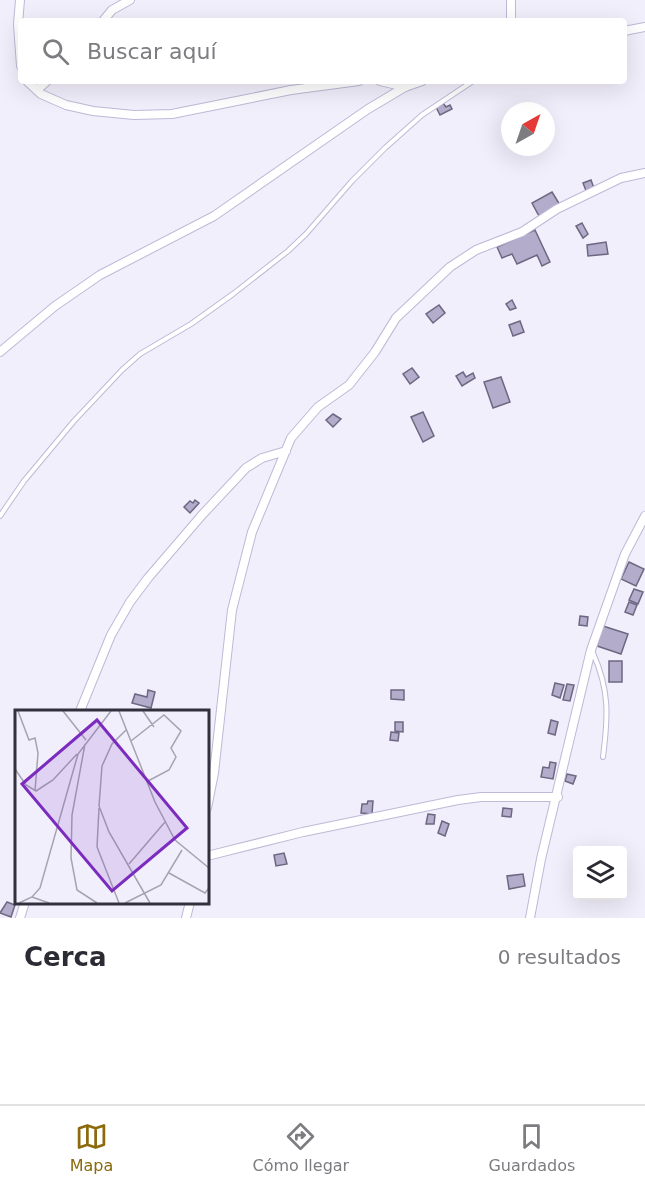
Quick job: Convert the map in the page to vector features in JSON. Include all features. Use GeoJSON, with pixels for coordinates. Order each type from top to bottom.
{"type":"FeatureCollection","features":[{"type":"Feature","properties":{"kind":"street"},"geometry":{"type":"LineString","coordinates":[[18,18],[20,0]]}},
{"type":"Feature","properties":{"kind":"street"},"geometry":{"type":"LineString","coordinates":[[106,18],[112,10],[130,0]]}},
{"type":"Feature","properties":{"kind":"street"},"geometry":{"type":"LineString","coordinates":[[511,0],[511,18]]}},
{"type":"Feature","properties":{"kind":"street"},"geometry":{"type":"LineString","coordinates":[[627,30],[645,27]]}},
{"type":"Feature","properties":{"kind":"street"},"geometry":{"type":"LineString","coordinates":[[30,84],[66,105],[93,111],[134,115],[172,114],[291,90],[336,84]]}},
{"type":"Feature","properties":{"kind":"street"},"geometry":{"type":"LineString","coordinates":[[37,90],[44,84]]}},
{"type":"Feature","properties":{"kind":"street"},"geometry":{"type":"LineString","coordinates":[[392,84],[405,87]]}},
{"type":"Feature","properties":{"kind":"street"},"geometry":{"type":"LineString","coordinates":[[0,352],[55,306],[100,275],[214,216],[368,109],[414,84]]}},
{"type":"Feature","properties":{"kind":"street"},"geometry":{"type":"LineString","coordinates":[[208,803],[214,773],[232,610],[252,532],[291,438],[318,407],[350,385],[375,352],[396,318],[450,267],[476,250],[522,232],[557,209],[621,178],[645,172]]}},
{"type":"Feature","properties":{"kind":"street"},"geometry":{"type":"LineString","coordinates":[[80,710],[111,635],[130,602],[148,578],[246,468],[262,458],[286,451]]}},
{"type":"Feature","properties":{"kind":"street"},"geometry":{"type":"LineString","coordinates":[[530,918],[541,860],[558,797],[591,650],[625,554],[645,517]]}},
{"type":"Feature","properties":{"kind":"street"},"geometry":{"type":"LineString","coordinates":[[208,856],[303,832],[458,800],[480,797],[558,797]]}},
{"type":"Feature","properties":{"kind":"street"},"geometry":{"type":"LineString","coordinates":[[20,918],[25,903]]}},
{"type":"Feature","properties":{"kind":"street"},"geometry":{"type":"LineString","coordinates":[[186,918],[190,903]]}},
{"type":"Feature","properties":{"kind":"lane"},"geometry":{"type":"LineString","coordinates":[[0,516],[24,481],[74,421],[134,359],[190,324],[288,251],[391,142],[435,105],[468,84]]}},
{"type":"Feature","properties":{"kind":"lane"},"geometry":{"type":"LineString","coordinates":[[591,650],[602,674],[606,693],[608,717],[603,757]]}},
{"type":"Feature","properties":{"kind":"building"},"geometry":{"type":"Polygon","coordinates":[[[443,103],[446,107],[450,105],[452,109],[440,115],[436,107],[443,103]]]}},
{"type":"Feature","properties":{"kind":"building"},"geometry":{"type":"Polygon","coordinates":[[[591,180],[595,191],[587,193],[583,183],[591,180]]]}},
{"type":"Feature","properties":{"kind":"building"},"geometry":{"type":"Polygon","coordinates":[[[552,192],[560,205],[539,216],[532,203],[552,192]]]}},
{"type":"Feature","properties":{"kind":"building"},"geometry":{"type":"Polygon","coordinates":[[[582,223],[588,234],[583,238],[576,226],[582,223]]]}},
{"type":"Feature","properties":{"kind":"building"},"geometry":{"type":"Polygon","coordinates":[[[535,230],[550,262],[542,266],[537,255],[517,264],[512,254],[502,258],[497,247],[535,230]]]}},
{"type":"Feature","properties":{"kind":"building"},"geometry":{"type":"Polygon","coordinates":[[[606,242],[608,254],[588,256],[587,245],[606,242]]]}},
{"type":"Feature","properties":{"kind":"building"},"geometry":{"type":"Polygon","coordinates":[[[512,300],[516,308],[510,310],[506,304],[512,300]]]}},
{"type":"Feature","properties":{"kind":"building"},"geometry":{"type":"Polygon","coordinates":[[[439,305],[445,313],[433,323],[426,314],[439,305]]]}},
{"type":"Feature","properties":{"kind":"building"},"geometry":{"type":"Polygon","coordinates":[[[520,321],[524,332],[513,336],[509,325],[520,321]]]}},
{"type":"Feature","properties":{"kind":"building"},"geometry":{"type":"Polygon","coordinates":[[[412,368],[419,377],[410,384],[403,374],[412,368]]]}},
{"type":"Feature","properties":{"kind":"building"},"geometry":{"type":"Polygon","coordinates":[[[463,372],[466,377],[473,373],[475,378],[462,386],[456,376],[463,372]]]}},
{"type":"Feature","properties":{"kind":"building"},"geometry":{"type":"Polygon","coordinates":[[[501,377],[510,402],[493,408],[484,382],[501,377]]]}},
{"type":"Feature","properties":{"kind":"building"},"geometry":{"type":"Polygon","coordinates":[[[423,412],[434,436],[423,442],[411,417],[423,412]]]}},
{"type":"Feature","properties":{"kind":"building"},"geometry":{"type":"Polygon","coordinates":[[[333,414],[341,419],[333,427],[326,420],[333,414]]]}},
{"type":"Feature","properties":{"kind":"building"},"geometry":{"type":"Polygon","coordinates":[[[195,500],[199,503],[190,513],[184,507],[190,501],[193,503],[195,500]]]}},
{"type":"Feature","properties":{"kind":"building"},"geometry":{"type":"Polygon","coordinates":[[[629,562],[644,569],[636,586],[621,579],[629,562]]]}},
{"type":"Feature","properties":{"kind":"building"},"geometry":{"type":"Polygon","coordinates":[[[634,589],[643,592],[638,604],[629,600],[634,589]]]}},
{"type":"Feature","properties":{"kind":"building"},"geometry":{"type":"Polygon","coordinates":[[[629,602],[637,605],[633,615],[625,612],[629,602]]]}},
{"type":"Feature","properties":{"kind":"building"},"geometry":{"type":"Polygon","coordinates":[[[580,616],[588,617],[587,626],[579,625],[580,616]]]}},
{"type":"Feature","properties":{"kind":"building"},"geometry":{"type":"Polygon","coordinates":[[[603,626],[628,634],[621,654],[597,646],[603,626]]]}},
{"type":"Feature","properties":{"kind":"building"},"geometry":{"type":"Polygon","coordinates":[[[609,661],[622,661],[622,682],[609,682],[609,661]]]}},
{"type":"Feature","properties":{"kind":"building"},"geometry":{"type":"Polygon","coordinates":[[[555,683],[564,685],[560,698],[552,695],[555,683]]]}},
{"type":"Feature","properties":{"kind":"building"},"geometry":{"type":"Polygon","coordinates":[[[567,684],[574,685],[570,701],[563,700],[567,684]]]}},
{"type":"Feature","properties":{"kind":"building"},"geometry":{"type":"Polygon","coordinates":[[[148,690],[155,692],[151,708],[132,703],[135,694],[147,697],[148,690]]]}},
{"type":"Feature","properties":{"kind":"building"},"geometry":{"type":"Polygon","coordinates":[[[391,690],[404,690],[404,700],[391,699],[391,690]]]}},
{"type":"Feature","properties":{"kind":"building"},"geometry":{"type":"Polygon","coordinates":[[[551,720],[558,722],[555,735],[548,733],[551,720]]]}},
{"type":"Feature","properties":{"kind":"building"},"geometry":{"type":"Polygon","coordinates":[[[395,722],[403,722],[403,732],[395,731],[395,722]]]}},
{"type":"Feature","properties":{"kind":"building"},"geometry":{"type":"Polygon","coordinates":[[[391,732],[399,733],[398,741],[390,740],[391,732]]]}},
{"type":"Feature","properties":{"kind":"building"},"geometry":{"type":"Polygon","coordinates":[[[550,762],[556,763],[553,779],[541,777],[543,767],[549,768],[550,762]]]}},
{"type":"Feature","properties":{"kind":"building"},"geometry":{"type":"Polygon","coordinates":[[[567,774],[576,776],[573,784],[565,781],[567,774]]]}},
{"type":"Feature","properties":{"kind":"building"},"geometry":{"type":"Polygon","coordinates":[[[368,801],[373,801],[372,814],[361,813],[362,804],[367,804],[368,801]]]}},
{"type":"Feature","properties":{"kind":"building"},"geometry":{"type":"Polygon","coordinates":[[[503,808],[512,809],[511,817],[502,816],[503,808]]]}},
{"type":"Feature","properties":{"kind":"building"},"geometry":{"type":"Polygon","coordinates":[[[428,814],[435,815],[434,824],[426,824],[428,814]]]}},
{"type":"Feature","properties":{"kind":"building"},"geometry":{"type":"Polygon","coordinates":[[[442,821],[449,824],[445,836],[438,833],[442,821]]]}},
{"type":"Feature","properties":{"kind":"building"},"geometry":{"type":"Polygon","coordinates":[[[284,853],[287,864],[276,866],[274,855],[284,853]]]}},
{"type":"Feature","properties":{"kind":"building"},"geometry":{"type":"Polygon","coordinates":[[[523,874],[525,886],[509,889],[507,876],[523,874]]]}},
{"type":"Feature","properties":{"kind":"building"},"geometry":{"type":"Polygon","coordinates":[[[7,902],[15,905],[11,917],[0,913],[7,902]]]}}]}
